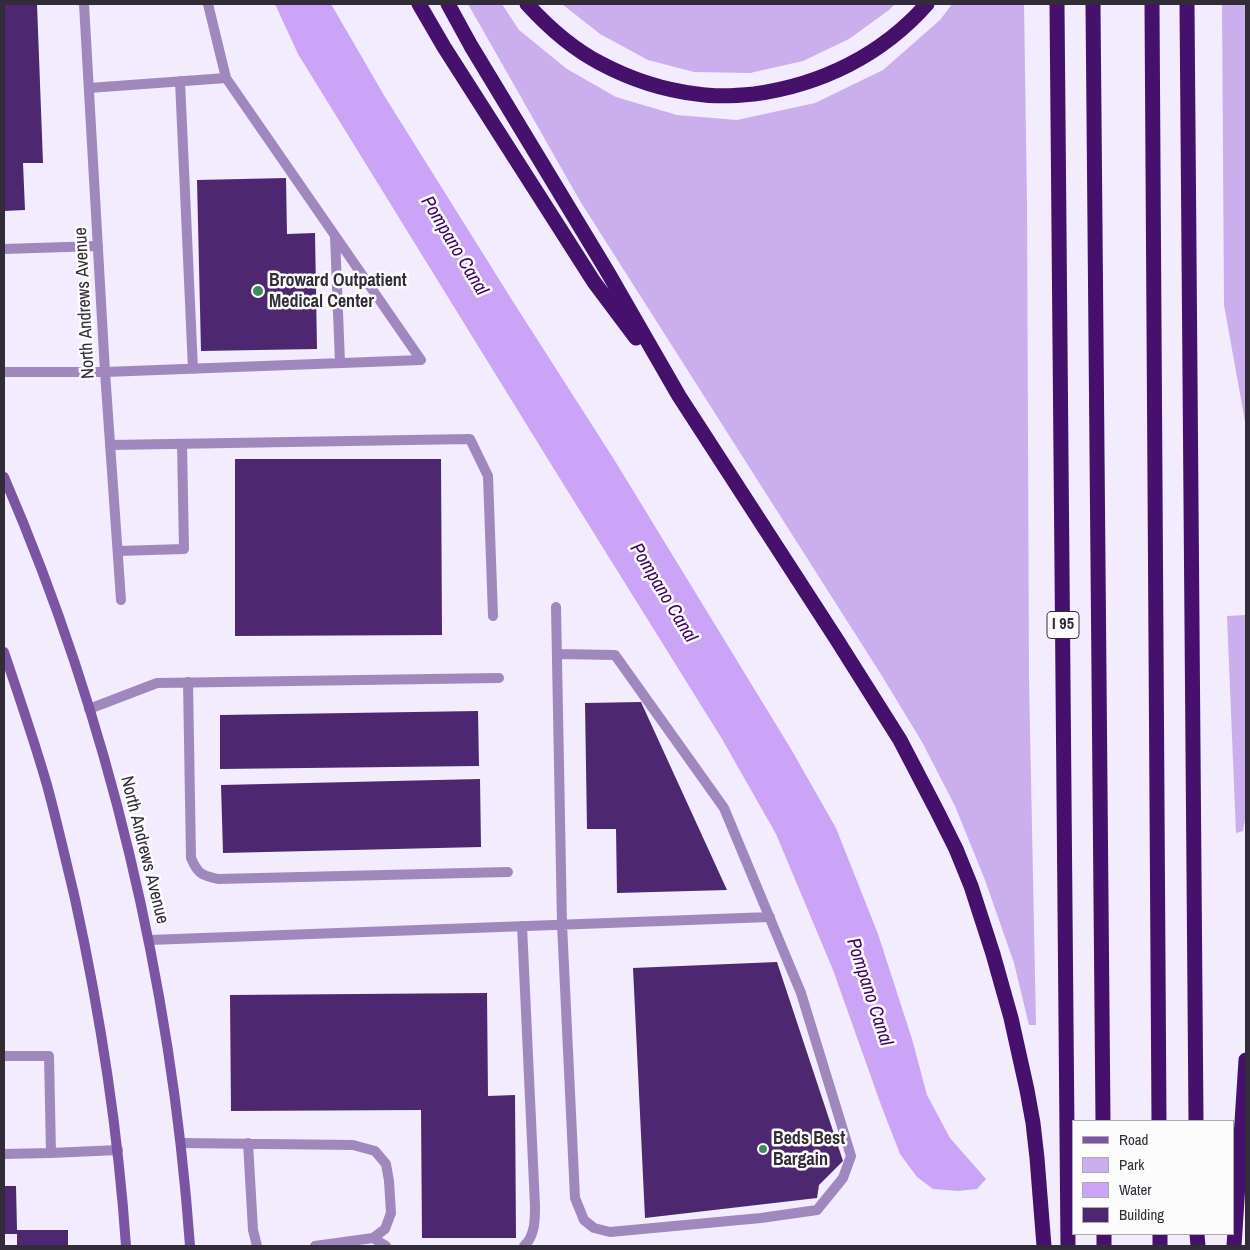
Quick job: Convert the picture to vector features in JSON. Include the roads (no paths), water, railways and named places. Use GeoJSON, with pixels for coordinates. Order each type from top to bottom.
{"type":"FeatureCollection","features":[{"type":"Feature","properties":{"kind":"highway"},"geometry":{"type":"LineString","coordinates":[[419,4],[444,47],[594,282],[679,396]]}},
{"type":"Feature","properties":{"kind":"highway"},"geometry":{"type":"LineString","coordinates":[[448,4],[471,46],[607,271],[679,396],[900,740],[930,795],[956,849],[971,886],[993,954],[1011,1018],[1027,1090],[1037,1158],[1044,1246]]}},
{"type":"Feature","properties":{"kind":"highway"},"geometry":{"type":"LineString","coordinates":[[527,4],[541,20],[560,36],[598,62],[617,72],[636,80],[669,89],[721,96],[743,95],[781,89],[827,75],[856,61],[890,39],[928,4]]}},
{"type":"Feature","properties":{"kind":"highway","name":"I 95"},"geometry":{"type":"LineString","coordinates":[[1057,4],[1068,1246]]}},
{"type":"Feature","properties":{"kind":"highway"},"geometry":{"type":"LineString","coordinates":[[1093,4],[1103,1120]]}},
{"type":"Feature","properties":{"kind":"highway"},"geometry":{"type":"LineString","coordinates":[[1152,4],[1159,1120]]}},
{"type":"Feature","properties":{"kind":"highway"},"geometry":{"type":"LineString","coordinates":[[1187,4],[1196,1120]]}},
{"type":"Feature","properties":{"kind":"highway"},"geometry":{"type":"LineString","coordinates":[[1235,1230],[1246,1060]]}},
{"type":"Feature","properties":{"kind":"main road","name":"North Andrews Avenue"},"geometry":{"type":"LineString","coordinates":[[4,477],[52,598],[89,709],[130,853],[158,985],[181,1143],[190,1246]]}},
{"type":"Feature","properties":{"kind":"main road"},"geometry":{"type":"LineString","coordinates":[[4,652],[47,785],[87,952],[109,1082],[118,1150],[126,1246]]}},
{"type":"Feature","properties":{"kind":"street","name":"North Andrews Avenue"},"geometry":{"type":"LineString","coordinates":[[84,4],[104,372],[121,600]]}},
{"type":"Feature","properties":{"kind":"street"},"geometry":{"type":"LineString","coordinates":[[4,372],[104,372],[421,360],[226,78],[208,4]]}},
{"type":"Feature","properties":{"kind":"street"},"geometry":{"type":"LineString","coordinates":[[89,88],[226,78]]}},
{"type":"Feature","properties":{"kind":"street"},"geometry":{"type":"LineString","coordinates":[[180,81],[193,369]]}},
{"type":"Feature","properties":{"kind":"street"},"geometry":{"type":"LineString","coordinates":[[335,235],[340,363]]}},
{"type":"Feature","properties":{"kind":"street"},"geometry":{"type":"LineString","coordinates":[[4,249],[98,246]]}},
{"type":"Feature","properties":{"kind":"street"},"geometry":{"type":"LineString","coordinates":[[110,445],[470,438],[488,476],[492,616]]}},
{"type":"Feature","properties":{"kind":"street"},"geometry":{"type":"LineString","coordinates":[[118,551],[184,549],[182,444]]}},
{"type":"Feature","properties":{"kind":"street"},"geometry":{"type":"LineString","coordinates":[[556,607],[556,654],[562,924],[575,1198],[584,1220],[594,1228],[610,1232],[761,1218],[817,1210],[843,1178],[851,1156],[801,993],[724,808],[615,655],[556,654]]}},
{"type":"Feature","properties":{"kind":"street"},"geometry":{"type":"LineString","coordinates":[[89,709],[157,683],[499,678]]}},
{"type":"Feature","properties":{"kind":"street"},"geometry":{"type":"LineString","coordinates":[[188,682],[191,858],[196,869],[204,876],[218,879],[508,872]]}},
{"type":"Feature","properties":{"kind":"street"},"geometry":{"type":"LineString","coordinates":[[149,940],[770,917]]}},
{"type":"Feature","properties":{"kind":"street"},"geometry":{"type":"LineString","coordinates":[[522,926],[535,1206],[535,1224],[529,1242],[524,1246]]}},
{"type":"Feature","properties":{"kind":"street"},"geometry":{"type":"LineString","coordinates":[[4,1056],[49,1056],[51,1153]]}},
{"type":"Feature","properties":{"kind":"street"},"geometry":{"type":"LineString","coordinates":[[181,1143],[353,1145],[375,1151],[386,1164],[390,1181],[391,1213],[385,1229],[373,1238],[314,1246]]}},
{"type":"Feature","properties":{"kind":"street"},"geometry":{"type":"LineString","coordinates":[[248,1143],[253,1230],[257,1246]]}},
{"type":"Feature","properties":{"kind":"street"},"geometry":{"type":"LineString","coordinates":[[4,1154],[118,1150]]}},
{"type":"Feature","properties":{"kind":"street"},"geometry":{"type":"LineString","coordinates":[[373,1238],[386,1246]]}},
{"type":"Feature","properties":{"kind":"water","name":"Pompano Canal"},"geometry":{"type":"Polygon","coordinates":[[[275,4],[331,4],[385,97],[615,461],[791,749],[836,828],[878,934],[912,1039],[927,1095],[950,1138],[986,1179],[977,1189],[958,1191],[933,1189],[917,1177],[900,1154],[833,970],[776,834],[722,739],[298,54],[275,4]]]}},
{"type":"Feature","properties":{"kind":"place","name":"Broward Outpatient Medical Center"},"geometry":{"type":"Point","coordinates":[258,291]}},
{"type":"Feature","properties":{"kind":"place","name":"Beds Best Bargain"},"geometry":{"type":"Point","coordinates":[763,1149]}}]}
